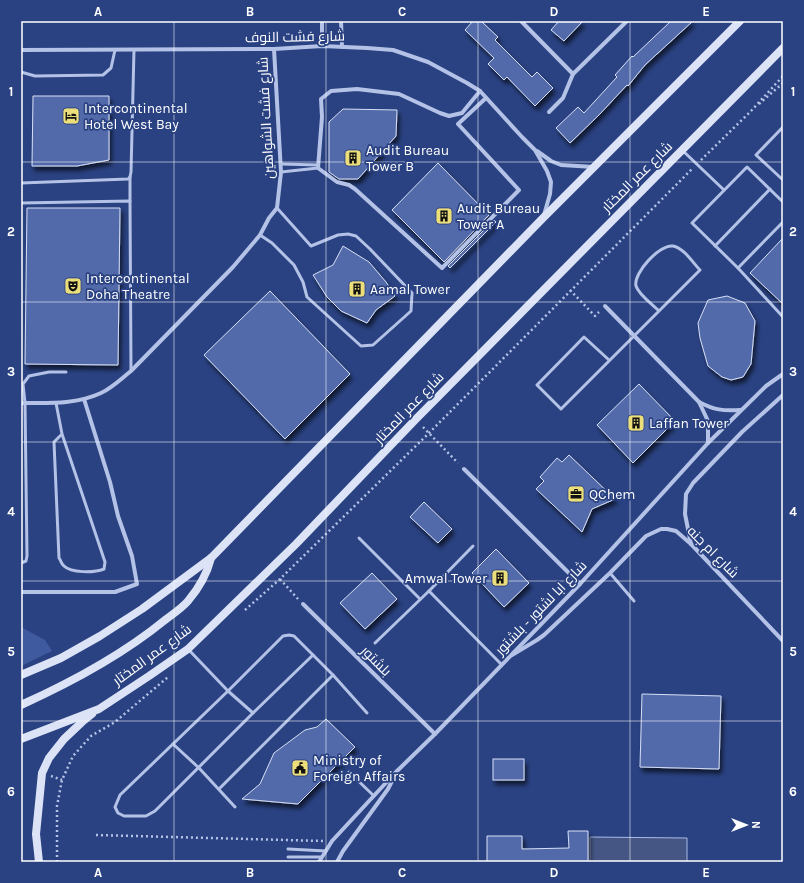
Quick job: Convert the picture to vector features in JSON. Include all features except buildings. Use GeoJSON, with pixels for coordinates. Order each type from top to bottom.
{"type":"FeatureCollection","features":[{"type":"Feature","properties":{"kind":"main road"},"geometry":{"type":"LineString","coordinates":[[21,675],[61,658],[100,636],[142,609],[211,558],[544,217],[740,21]]}},
{"type":"Feature","properties":{"kind":"main road","name":"شارع عمر المختار"},"geometry":{"type":"LineString","coordinates":[[21,739],[99,709],[188,649],[296,544],[415,420],[783,48]]}},
{"type":"Feature","properties":{"kind":"main road"},"geometry":{"type":"LineString","coordinates":[[21,705],[101,665],[157,627],[188,602],[202,582],[211,558]]}},
{"type":"Feature","properties":{"kind":"main road"},"geometry":{"type":"LineString","coordinates":[[39,862],[36,834],[42,772],[49,758],[64,739],[99,709]]}},
{"type":"Feature","properties":{"kind":"street"},"geometry":{"type":"LineString","coordinates":[[322,21],[322,46]]}},
{"type":"Feature","properties":{"kind":"street"},"geometry":{"type":"LineString","coordinates":[[341,21],[342,46]]}},
{"type":"Feature","properties":{"kind":"street"},"geometry":{"type":"LineString","coordinates":[[521,21],[573,74]]}},
{"type":"Feature","properties":{"kind":"street"},"geometry":{"type":"LineString","coordinates":[[548,112],[563,98],[573,74],[627,21]]}},
{"type":"Feature","properties":{"kind":"street","name":"شارع فشت النوف"},"geometry":{"type":"LineString","coordinates":[[21,50],[274,49],[322,46],[393,50],[428,62],[480,91],[535,150],[548,171],[551,182],[550,194],[544,217]]}},
{"type":"Feature","properties":{"kind":"street","name":"شارع فشت الشواهين"},"geometry":{"type":"LineString","coordinates":[[23,403],[68,403],[102,393],[131,371],[233,267],[260,235],[269,218],[277,208],[281,172],[274,49]]}},
{"type":"Feature","properties":{"kind":"street"},"geometry":{"type":"LineString","coordinates":[[480,91],[462,113],[448,116],[399,94],[357,89],[331,91],[321,99],[322,117],[318,166],[337,182],[349,185],[355,189],[442,268],[519,190],[458,124],[486,98]]}},
{"type":"Feature","properties":{"kind":"street","name":"شارع فشت النوف"},"geometry":{"type":"LineString","coordinates":[[535,150],[551,161],[561,165],[594,167]]}},
{"type":"Feature","properties":{"kind":"street"},"geometry":{"type":"LineString","coordinates":[[605,306],[699,402],[708,420],[708,443]]}},
{"type":"Feature","properties":{"kind":"street","name":"شارع ابا لشتور - بلشتور"},"geometry":{"type":"LineString","coordinates":[[319,862],[332,841],[395,772],[435,734],[580,584],[708,443],[766,386],[783,374]]}},
{"type":"Feature","properties":{"kind":"street"},"geometry":{"type":"LineString","coordinates":[[691,544],[685,514],[686,494],[693,483],[742,432],[783,395]]}},
{"type":"Feature","properties":{"kind":"street"},"geometry":{"type":"LineString","coordinates":[[21,592],[114,592],[137,584],[132,556],[118,516],[110,482],[84,399]]}},
{"type":"Feature","properties":{"kind":"street"},"geometry":{"type":"LineString","coordinates":[[699,402],[727,411],[741,410]]}},
{"type":"Feature","properties":{"kind":"street"},"geometry":{"type":"LineString","coordinates":[[464,469],[580,584]]}},
{"type":"Feature","properties":{"kind":"street","name":"شارع ام جنه"},"geometry":{"type":"LineString","coordinates":[[508,657],[544,635],[610,573],[646,536],[661,529],[667,528],[676,531],[691,544],[783,641]]}},
{"type":"Feature","properties":{"kind":"street","name":"بلشتور"},"geometry":{"type":"LineString","coordinates":[[303,604],[435,734]]}},
{"type":"Feature","properties":{"kind":"street"},"geometry":{"type":"LineString","coordinates":[[337,862],[343,851],[388,789],[395,772]]}},
{"type":"Feature","properties":{"kind":"lane"},"geometry":{"type":"LineString","coordinates":[[21,72],[35,76],[103,76],[111,68],[115,50]]}},
{"type":"Feature","properties":{"kind":"lane"},"geometry":{"type":"LineString","coordinates":[[131,371],[130,177],[134,50]]}},
{"type":"Feature","properties":{"kind":"lane"},"geometry":{"type":"LineString","coordinates":[[782,178],[756,155],[783,127]]}},
{"type":"Feature","properties":{"kind":"lane"},"geometry":{"type":"LineString","coordinates":[[682,150],[724,190]]}},
{"type":"Feature","properties":{"kind":"lane"},"geometry":{"type":"LineString","coordinates":[[281,164],[318,166]]}},
{"type":"Feature","properties":{"kind":"lane"},"geometry":{"type":"LineString","coordinates":[[281,172],[318,166]]}},
{"type":"Feature","properties":{"kind":"lane"},"geometry":{"type":"LineString","coordinates":[[783,202],[747,167],[692,223],[738,268],[783,317]]}},
{"type":"Feature","properties":{"kind":"lane"},"geometry":{"type":"LineString","coordinates":[[21,183],[128,179],[130,177]]}},
{"type":"Feature","properties":{"kind":"lane"},"geometry":{"type":"LineString","coordinates":[[715,246],[770,189]]}},
{"type":"Feature","properties":{"kind":"lane"},"geometry":{"type":"LineString","coordinates":[[21,203],[130,201]]}},
{"type":"Feature","properties":{"kind":"lane"},"geometry":{"type":"LineString","coordinates":[[260,235],[272,243],[294,265],[303,282],[307,297],[361,346],[373,345],[411,311],[412,294],[356,236],[348,234],[338,235],[311,246],[277,208]]}},
{"type":"Feature","properties":{"kind":"lane"},"geometry":{"type":"LineString","coordinates":[[738,268],[783,222]]}},
{"type":"Feature","properties":{"kind":"lane"},"geometry":{"type":"LineString","coordinates":[[609,360],[584,337],[537,385],[561,409],[700,270],[681,250],[673,246],[666,246],[653,256],[637,274],[636,286],[640,292],[659,310]]}},
{"type":"Feature","properties":{"kind":"lane"},"geometry":{"type":"LineString","coordinates":[[21,563],[27,559],[23,384],[29,376],[49,372],[66,372]]}},
{"type":"Feature","properties":{"kind":"lane"},"geometry":{"type":"LineString","coordinates":[[56,403],[62,434],[105,562],[104,569],[97,572],[70,570],[62,565],[60,558],[54,442],[62,434]]}},
{"type":"Feature","properties":{"kind":"lane"},"geometry":{"type":"LineString","coordinates":[[21,533],[27,533]]}},
{"type":"Feature","properties":{"kind":"lane"},"geometry":{"type":"LineString","coordinates":[[359,538],[420,599]]}},
{"type":"Feature","properties":{"kind":"lane"},"geometry":{"type":"LineString","coordinates":[[375,643],[473,546]]}},
{"type":"Feature","properties":{"kind":"lane"},"geometry":{"type":"LineString","coordinates":[[610,573],[634,601]]}},
{"type":"Feature","properties":{"kind":"lane"},"geometry":{"type":"LineString","coordinates":[[429,591],[502,665]]}},
{"type":"Feature","properties":{"kind":"lane"},"geometry":{"type":"LineString","coordinates":[[313,655],[155,811],[146,816],[124,816],[118,813],[115,807],[120,795],[283,636],[294,636],[313,655],[333,675],[368,713]]}},
{"type":"Feature","properties":{"kind":"lane"},"geometry":{"type":"LineString","coordinates":[[188,649],[228,691],[253,713]]}},
{"type":"Feature","properties":{"kind":"lane"},"geometry":{"type":"LineString","coordinates":[[219,789],[333,675]]}},
{"type":"Feature","properties":{"kind":"lane"},"geometry":{"type":"LineString","coordinates":[[173,744],[199,768],[235,807]]}},
{"type":"Feature","properties":{"kind":"lane"},"geometry":{"type":"LineString","coordinates":[[349,772],[374,796]]}},
{"type":"Feature","properties":{"kind":"lane"},"geometry":{"type":"LineString","coordinates":[[288,849],[326,850]]}},
{"type":"Feature","properties":{"kind":"lane"},"geometry":{"type":"LineString","coordinates":[[288,858],[321,857]]}},
{"type":"Feature","properties":{"kind":"path"},"geometry":{"type":"LineString","coordinates":[[240,615],[280,579],[429,433],[570,290],[751,111],[783,76]]}},
{"type":"Feature","properties":{"kind":"path"},"geometry":{"type":"LineString","coordinates":[[751,111],[783,83]]}},
{"type":"Feature","properties":{"kind":"path"},"geometry":{"type":"LineString","coordinates":[[570,290],[595,316],[605,306]]}},
{"type":"Feature","properties":{"kind":"path"},"geometry":{"type":"LineString","coordinates":[[415,420],[464,469]]}},
{"type":"Feature","properties":{"kind":"path"},"geometry":{"type":"LineString","coordinates":[[268,571],[280,579],[303,604]]}},
{"type":"Feature","properties":{"kind":"path"},"geometry":{"type":"LineString","coordinates":[[57,862],[57,806],[62,780],[73,756],[91,736],[115,722],[171,674]]}},
{"type":"Feature","properties":{"kind":"path"},"geometry":{"type":"LineString","coordinates":[[96,835],[332,841]]}},
{"type":"Feature","properties":{"kind":"shaded area"},"geometry":{"type":"Polygon","coordinates":[[[21,627],[45,640],[52,651],[21,666],[21,627]]]}},
{"type":"Feature","properties":{"kind":"shaded area"},"geometry":{"type":"Polygon","coordinates":[[[590,837],[687,838],[687,862],[590,862],[590,837]]]}},
{"type":"Feature","properties":{"kind":"place","name":"Intercontinental Hotel West Bay"},"geometry":{"type":"Point","coordinates":[71,116]}},
{"type":"Feature","properties":{"kind":"place","name":"Audit Bureau Tower B"},"geometry":{"type":"Point","coordinates":[353,158]}},
{"type":"Feature","properties":{"kind":"place","name":"Audit Bureau Tower A"},"geometry":{"type":"Point","coordinates":[444,216]}},
{"type":"Feature","properties":{"kind":"place","name":"Intercontinental Doha Theatre"},"geometry":{"type":"Point","coordinates":[73,286]}},
{"type":"Feature","properties":{"kind":"place","name":"Aamal Tower"},"geometry":{"type":"Point","coordinates":[357,289]}},
{"type":"Feature","properties":{"kind":"place","name":"Laffan Tower"},"geometry":{"type":"Point","coordinates":[636,423]}},
{"type":"Feature","properties":{"kind":"place","name":"QChem"},"geometry":{"type":"Point","coordinates":[576,494]}},
{"type":"Feature","properties":{"kind":"place","name":"Amwal Tower"},"geometry":{"type":"Point","coordinates":[500,578]}},
{"type":"Feature","properties":{"kind":"place","name":"Ministry of Foreign Affairs"},"geometry":{"type":"Point","coordinates":[300,768]}}]}
